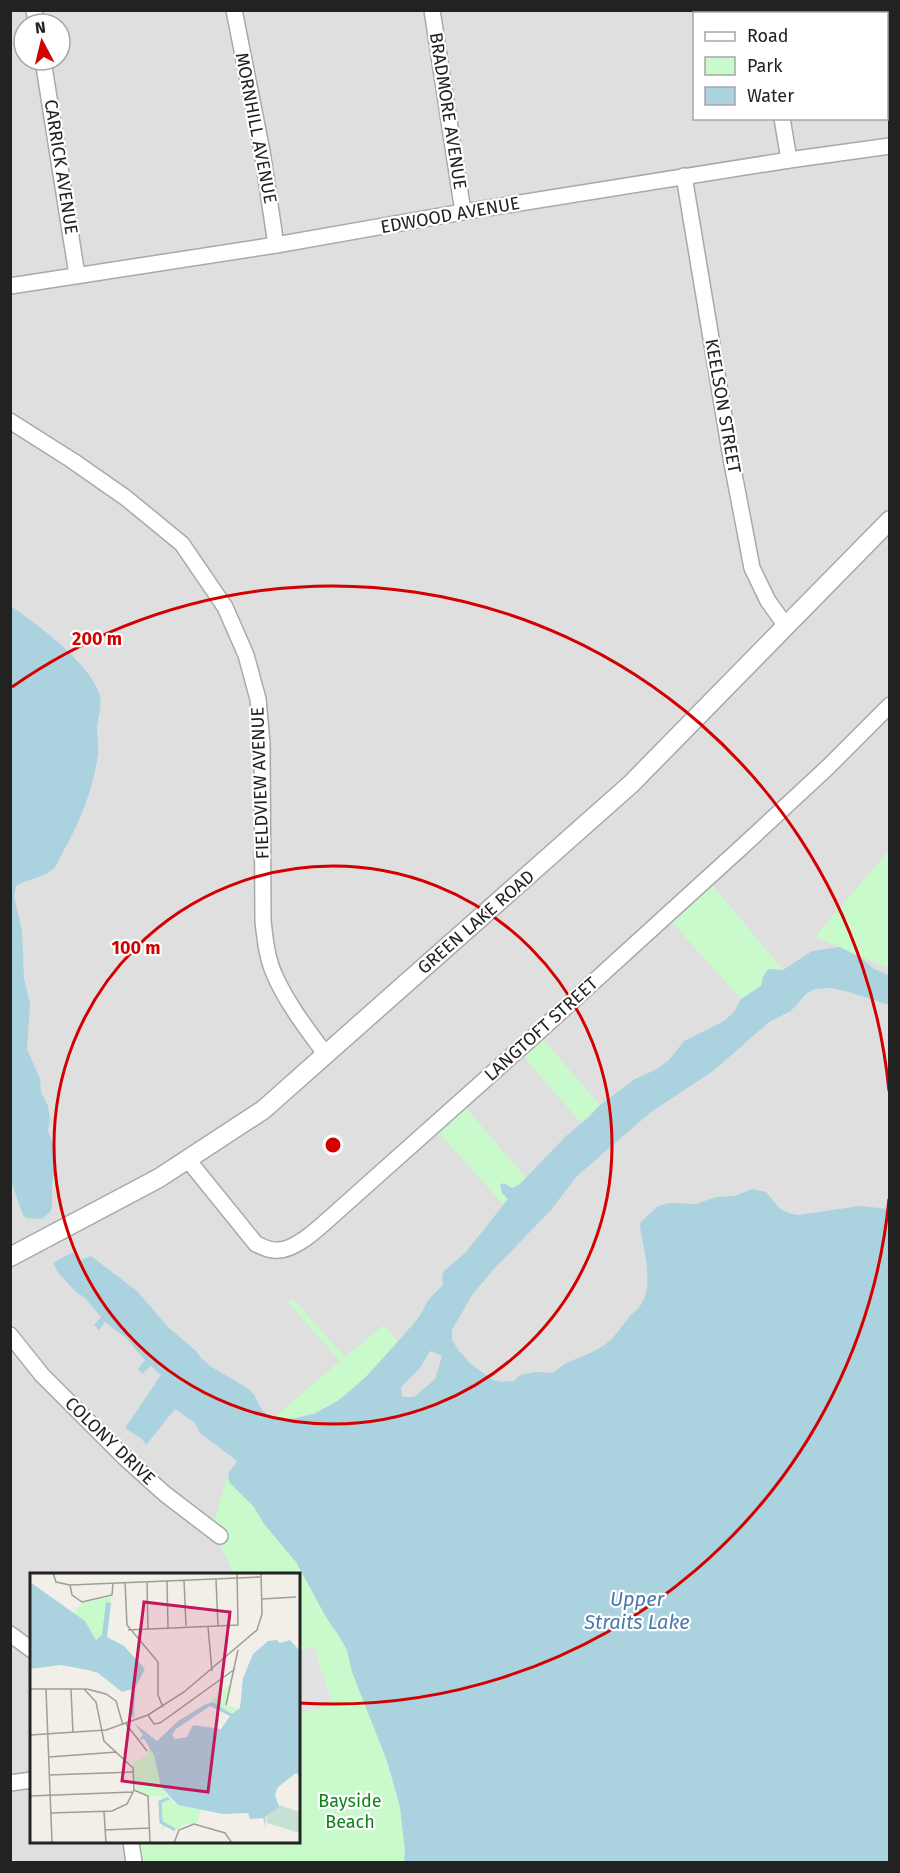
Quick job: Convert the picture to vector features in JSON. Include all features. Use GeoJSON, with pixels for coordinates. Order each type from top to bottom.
{"type":"FeatureCollection","features":[{"type":"Feature","properties":{"kind":"street","name":"MORNHILL AVENUE"},"geometry":{"type":"LineString","coordinates":[[234,10],[262,151],[276,245]]}},
{"type":"Feature","properties":{"kind":"street","name":"BRADMORE AVENUE"},"geometry":{"type":"LineString","coordinates":[[432,10],[463,212]]}},
{"type":"Feature","properties":{"kind":"street","name":"CARRICK AVENUE"},"geometry":{"type":"LineString","coordinates":[[45,72],[77,275]]}},
{"type":"Feature","properties":{"kind":"street"},"geometry":{"type":"LineString","coordinates":[[782,120],[789,160]]}},
{"type":"Feature","properties":{"kind":"street","name":"EDWOOD AVENUE"},"geometry":{"type":"LineString","coordinates":[[10,286],[276,245],[684,176],[890,147]]}},
{"type":"Feature","properties":{"kind":"street","name":"KEELSON STREET"},"geometry":{"type":"LineString","coordinates":[[684,176],[731,458],[752,568],[768,601],[786,626]]}},
{"type":"Feature","properties":{"kind":"street","name":"FIELDVIEW AVENUE"},"geometry":{"type":"LineString","coordinates":[[10,421],[126,498],[182,544],[225,607],[246,655],[258,699],[262,743],[263,921],[266,945],[274,974],[292,1008],[326,1055]]}},
{"type":"Feature","properties":{"kind":"street","name":"GREEN LAKE ROAD"},"geometry":{"type":"LineString","coordinates":[[10,1257],[159,1178],[263,1110],[631,784],[890,520]]}},
{"type":"Feature","properties":{"kind":"street","name":"LANGTOFT STREET"},"geometry":{"type":"LineString","coordinates":[[188,1160],[255,1244],[269,1250],[279,1251],[290,1248],[340,1209],[544,1027],[828,767],[890,705]]}},
{"type":"Feature","properties":{"kind":"street","name":"COLONY DRIVE"},"geometry":{"type":"LineString","coordinates":[[10,1335],[42,1375],[124,1457],[165,1494],[220,1536]]}},
{"type":"Feature","properties":{"kind":"street"},"geometry":{"type":"LineString","coordinates":[[10,1634],[30,1649]]}},
{"type":"Feature","properties":{"kind":"street"},"geometry":{"type":"LineString","coordinates":[[10,1783],[30,1780]]}},
{"type":"Feature","properties":{"kind":"street"},"geometry":{"type":"LineString","coordinates":[[131,1843],[134,1863]]}},
{"type":"Feature","properties":{"kind":"shaded area"},"geometry":{"type":"Polygon","coordinates":[[[11,11],[889,11],[889,1862],[11,1862],[11,11]]]}},
{"type":"Feature","properties":{"kind":"shaded area"},"geometry":{"type":"Polygon","coordinates":[[[314,1647],[333,1705],[300,1714],[300,1651],[314,1647]]]}},
{"type":"Feature","properties":{"kind":"green space"},"geometry":{"type":"Polygon","coordinates":[[[889,850],[889,968],[815,937],[889,850]]]}},
{"type":"Feature","properties":{"kind":"green space"},"geometry":{"type":"Polygon","coordinates":[[[709,881],[783,970],[773,968],[763,977],[761,986],[741,999],[669,919],[709,881]]]}},
{"type":"Feature","properties":{"kind":"green space"},"geometry":{"type":"Polygon","coordinates":[[[542,1038],[600,1105],[581,1123],[522,1055],[542,1038]]]}},
{"type":"Feature","properties":{"kind":"green space"},"geometry":{"type":"Polygon","coordinates":[[[466,1108],[526,1178],[512,1188],[508,1199],[503,1204],[438,1132],[466,1108]]]}},
{"type":"Feature","properties":{"kind":"green space"},"geometry":{"type":"Polygon","coordinates":[[[293,1299],[345,1357],[384,1325],[398,1342],[359,1383],[330,1405],[296,1418],[276,1420],[272,1419],[340,1361],[288,1302],[293,1299]]]}},
{"type":"Feature","properties":{"kind":"green space","name":"Bayside Beach"},"geometry":{"type":"Polygon","coordinates":[[[228,1474],[309,1577],[386,1696],[409,1862],[142,1862],[140,1843],[300,1843],[300,1573],[232,1573],[212,1529],[228,1474]]]}},
{"type":"Feature","properties":{"kind":"water"},"geometry":{"type":"Polygon","coordinates":[[[11,606],[35,623],[75,658],[95,684],[100,696],[97,728],[98,755],[90,792],[81,816],[56,866],[48,873],[16,886],[14,897],[22,930],[24,978],[30,1004],[27,1049],[40,1079],[41,1092],[48,1106],[50,1118],[48,1131],[55,1148],[56,1165],[52,1184],[51,1211],[42,1219],[26,1218],[23,1215],[11,1181],[11,606]]]}},
{"type":"Feature","properties":{"kind":"water","name":"Upper Straits Lake"},"geometry":{"type":"Polygon","coordinates":[[[840,947],[861,958],[874,969],[889,975],[889,1005],[831,988],[814,989],[806,994],[791,1011],[769,1022],[713,1071],[651,1112],[577,1176],[551,1210],[492,1271],[472,1295],[452,1330],[452,1340],[472,1365],[493,1380],[501,1382],[514,1381],[520,1375],[536,1372],[553,1373],[558,1368],[606,1344],[642,1303],[647,1285],[647,1265],[640,1226],[641,1222],[658,1206],[670,1203],[696,1204],[716,1197],[734,1196],[753,1189],[766,1192],[779,1208],[799,1215],[859,1206],[889,1209],[889,1862],[404,1862],[400,1807],[387,1761],[352,1672],[347,1650],[296,1562],[264,1524],[254,1507],[229,1482],[228,1474],[237,1461],[200,1433],[195,1423],[175,1409],[146,1445],[142,1439],[125,1428],[161,1375],[151,1366],[142,1374],[138,1369],[145,1360],[126,1338],[105,1322],[99,1330],[94,1325],[101,1317],[84,1297],[59,1274],[53,1263],[73,1252],[78,1261],[91,1256],[137,1291],[167,1326],[210,1366],[249,1389],[261,1409],[272,1419],[286,1420],[314,1414],[338,1401],[366,1377],[419,1317],[429,1299],[443,1285],[444,1271],[466,1252],[508,1199],[502,1193],[500,1185],[504,1183],[512,1188],[519,1185],[566,1136],[600,1105],[635,1079],[657,1069],[669,1060],[684,1041],[724,1021],[734,1012],[741,999],[761,986],[768,969],[783,970],[812,951],[840,947]],[[430,1351],[420,1368],[401,1387],[402,1397],[414,1397],[435,1379],[442,1356],[430,1351]]]}}]}
